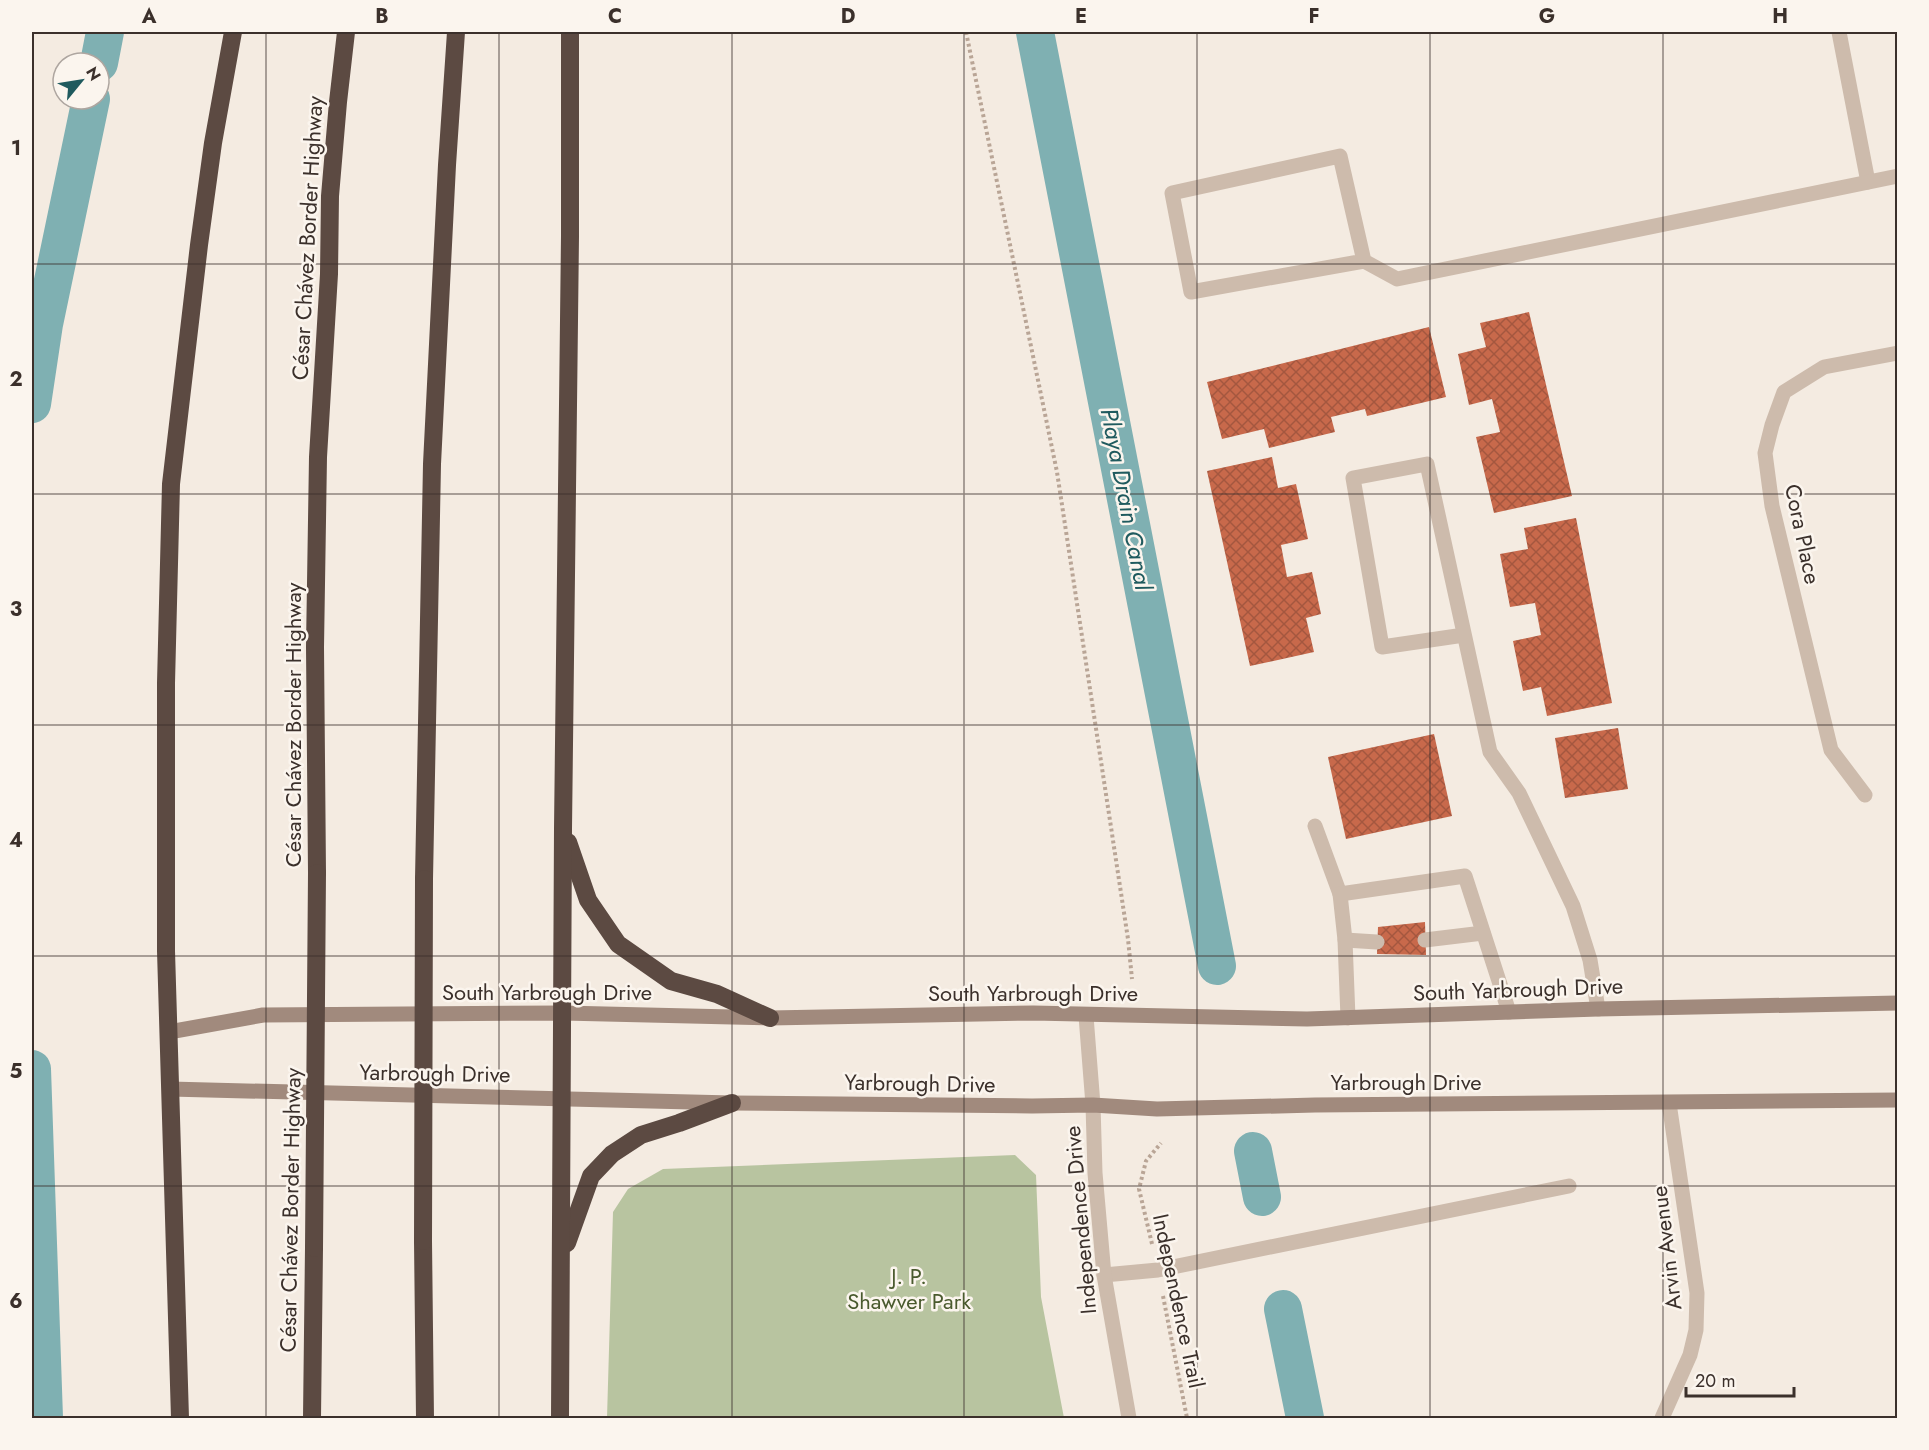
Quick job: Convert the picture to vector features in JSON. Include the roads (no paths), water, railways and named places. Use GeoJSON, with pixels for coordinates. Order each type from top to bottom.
{"type":"FeatureCollection","features":[{"type":"Feature","properties":{"kind":"highway"},"geometry":{"type":"LineString","coordinates":[[180,1419],[166,951],[166,683],[171,484],[213,143],[233,32]]}},
{"type":"Feature","properties":{"kind":"highway","name":"César Chávez Border Highway"},"geometry":{"type":"LineString","coordinates":[[312,1419],[317,873],[315,647],[318,457],[329,274],[330,196],[346,32]]}},
{"type":"Feature","properties":{"kind":"highway"},"geometry":{"type":"LineString","coordinates":[[425,1419],[424,879],[432,465],[456,32]]}},
{"type":"Feature","properties":{"kind":"highway"},"geometry":{"type":"LineString","coordinates":[[560,1419],[570,32]]}},
{"type":"Feature","properties":{"kind":"highway"},"geometry":{"type":"LineString","coordinates":[[563,829],[588,900],[618,944],[670,981],[717,994],[770,1018]]}},
{"type":"Feature","properties":{"kind":"highway"},"geometry":{"type":"LineString","coordinates":[[562,1256],[591,1176],[612,1154],[640,1135],[732,1103]]}},
{"type":"Feature","properties":{"kind":"main road","name":"South Yarbrough Drive"},"geometry":{"type":"LineString","coordinates":[[169,1032],[263,1014],[563,1013],[770,1018],[1033,1013],[1086,1016],[1307,1019],[1598,1008],[1898,1003]]}},
{"type":"Feature","properties":{"kind":"main road","name":"Yarbrough Drive"},"geometry":{"type":"LineString","coordinates":[[170,1089],[732,1103],[1093,1105],[1157,1109],[1315,1105],[1669,1103]]}},
{"type":"Feature","properties":{"kind":"main road"},"geometry":{"type":"LineString","coordinates":[[1669,1103],[1898,1100]]}},
{"type":"Feature","properties":{"kind":"street"},"geometry":{"type":"LineString","coordinates":[[1839,32],[1868,182]]}},
{"type":"Feature","properties":{"kind":"street"},"geometry":{"type":"LineString","coordinates":[[1364,261],[1340,156],[1172,193],[1191,292],[1364,261],[1397,279],[1898,176]]}},
{"type":"Feature","properties":{"kind":"street","name":"Cora Place"},"geometry":{"type":"LineString","coordinates":[[1864,795],[1831,750],[1772,506],[1765,453],[1784,392],[1824,367],[1898,353]]}},
{"type":"Feature","properties":{"kind":"street"},"geometry":{"type":"LineString","coordinates":[[1464,635],[1382,647],[1353,478],[1427,464],[1490,752],[1519,793],[1573,906],[1590,960],[1598,1008]]}},
{"type":"Feature","properties":{"kind":"street"},"geometry":{"type":"LineString","coordinates":[[1315,826],[1340,894],[1345,940],[1348,1018]]}},
{"type":"Feature","properties":{"kind":"street"},"geometry":{"type":"LineString","coordinates":[[1340,894],[1465,876],[1509,1012]]}},
{"type":"Feature","properties":{"kind":"street"},"geometry":{"type":"LineString","coordinates":[[1425,940],[1483,933]]}},
{"type":"Feature","properties":{"kind":"street"},"geometry":{"type":"LineString","coordinates":[[1345,940],[1377,942]]}},
{"type":"Feature","properties":{"kind":"street","name":"Independence Drive"},"geometry":{"type":"LineString","coordinates":[[1086,1016],[1093,1105],[1095,1173],[1104,1275],[1129,1419]]}},
{"type":"Feature","properties":{"kind":"street","name":"Arvin Avenue"},"geometry":{"type":"LineString","coordinates":[[1662,1419],[1690,1355],[1696,1330],[1697,1293],[1669,1103]]}},
{"type":"Feature","properties":{"kind":"street"},"geometry":{"type":"LineString","coordinates":[[1104,1275],[1158,1270],[1569,1186]]}},
{"type":"Feature","properties":{"kind":"waterway"},"geometry":{"type":"LineString","coordinates":[[101,51],[105,32]]}},
{"type":"Feature","properties":{"kind":"waterway","name":"Playa Drain Canal"},"geometry":{"type":"LineString","coordinates":[[1035,32],[1217,966]]}},
{"type":"Feature","properties":{"kind":"waterway"},"geometry":{"type":"LineString","coordinates":[[32,404],[44,324],[88,111]]}},
{"type":"Feature","properties":{"kind":"waterway"},"geometry":{"type":"LineString","coordinates":[[32,1069],[44,1418]]}},
{"type":"Feature","properties":{"kind":"waterway","name":"Playa Drain Canal"},"geometry":{"type":"LineString","coordinates":[[1253,1151],[1262,1197]]}},
{"type":"Feature","properties":{"kind":"waterway","name":"Playa Drain Canal"},"geometry":{"type":"LineString","coordinates":[[1283,1309],[1305,1418]]}},
{"type":"Feature","properties":{"kind":"park label","name":"J. P. Shawver Park"},"geometry":{"type":"Point","coordinates":[909,1288]}}]}
